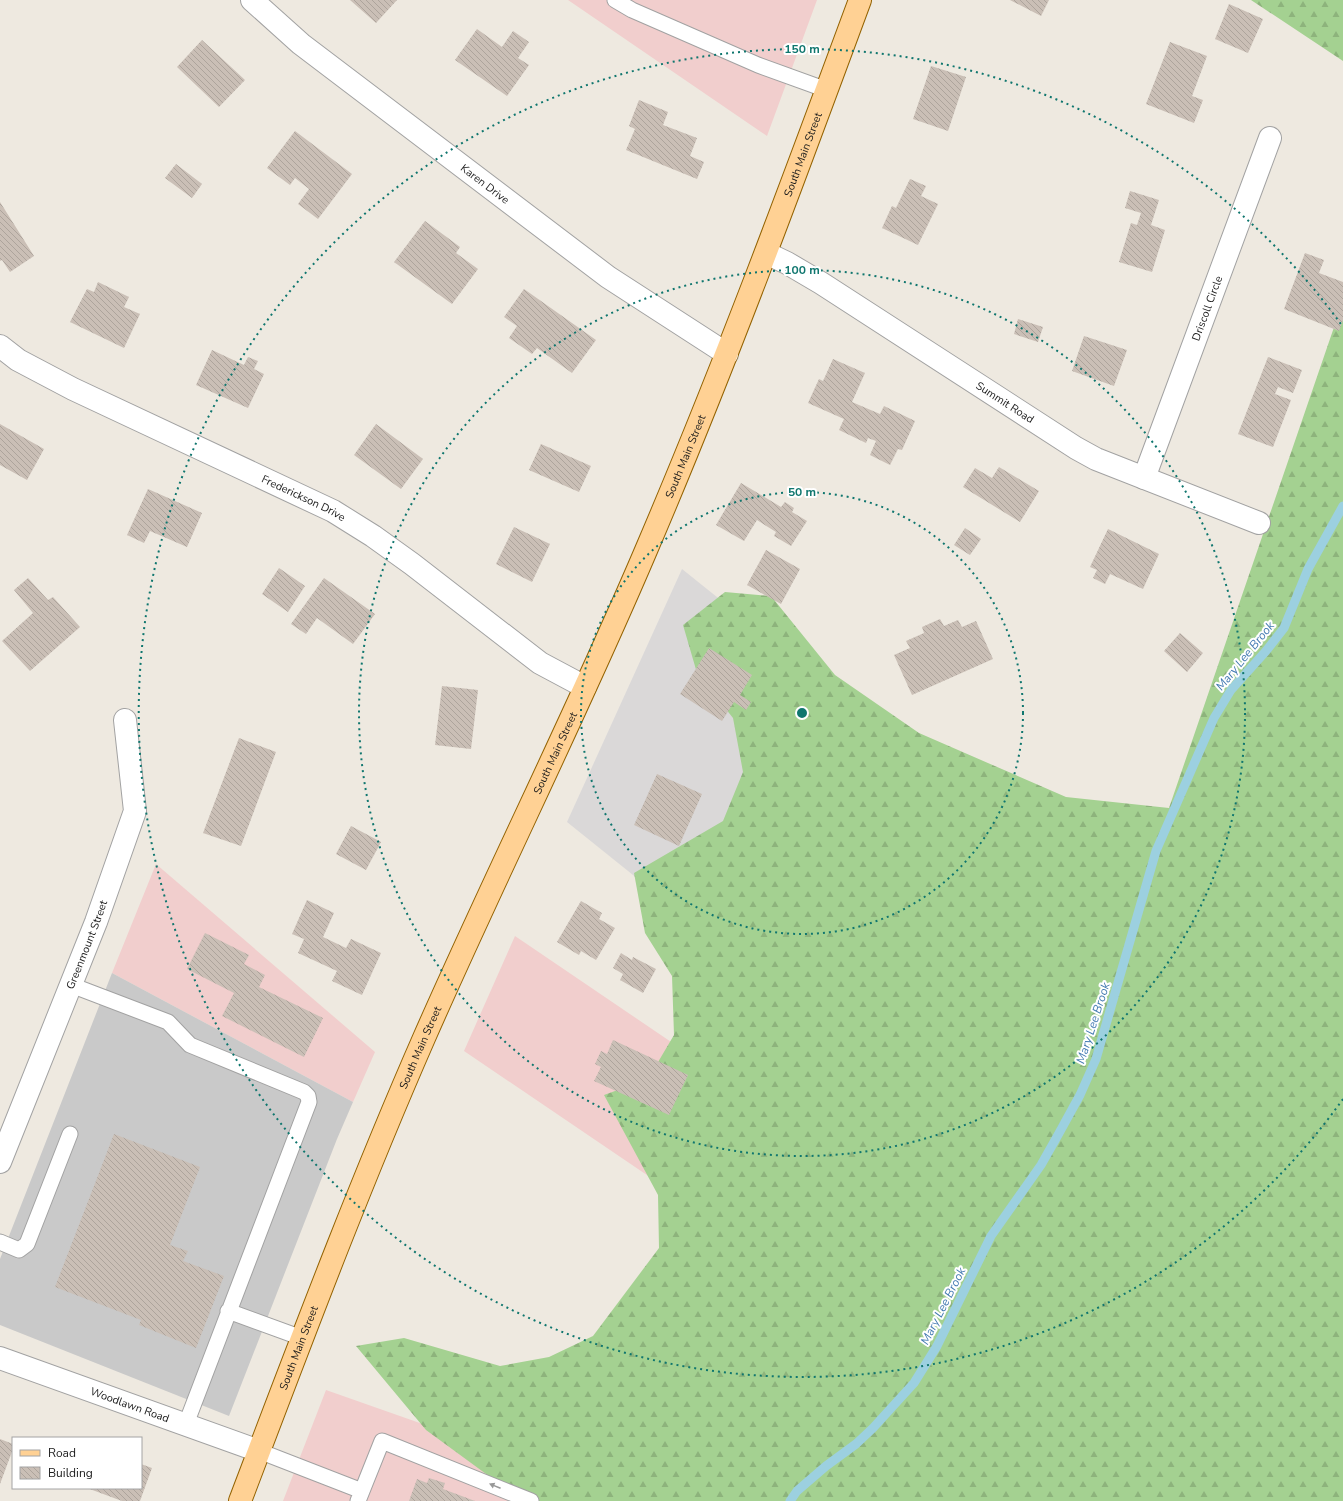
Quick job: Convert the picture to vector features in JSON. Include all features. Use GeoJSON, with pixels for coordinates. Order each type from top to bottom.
{"type":"FeatureCollection","features":[{"type":"Feature","properties":{"kind":"main road","name":"South Main Street"},"geometry":{"type":"LineString","coordinates":[[240,1501],[351,1212],[421,1045],[646,552],[727,354],[860,0]]}},
{"type":"Feature","properties":{"kind":"street","name":"Karen Drive"},"geometry":{"type":"LineString","coordinates":[[252,0],[268,16],[301,44],[608,277],[727,354]]}},
{"type":"Feature","properties":{"kind":"street","name":"Driscoll Circle"},"geometry":{"type":"LineString","coordinates":[[1144,478],[1270,138]]}},
{"type":"Feature","properties":{"kind":"street","name":"Summit Road"},"geometry":{"type":"LineString","coordinates":[[766,253],[821,283],[1076,448],[1096,459],[1258,523]]}},
{"type":"Feature","properties":{"kind":"street","name":"Frederickson Drive"},"geometry":{"type":"LineString","coordinates":[[0,346],[18,360],[73,389],[333,511],[373,536],[412,564],[540,663],[585,687]]}},
{"type":"Feature","properties":{"kind":"street","name":"Greenmount Street"},"geometry":{"type":"LineString","coordinates":[[0,1162],[96,922],[135,811],[125,720]]}},
{"type":"Feature","properties":{"kind":"street","name":"Woodlawn Road"},"geometry":{"type":"LineString","coordinates":[[0,1358],[259,1451]]}},
{"type":"Feature","properties":{"kind":"lane"},"geometry":{"type":"LineString","coordinates":[[615,0],[632,10],[758,65],[827,90]]}},
{"type":"Feature","properties":{"kind":"lane"},"geometry":{"type":"LineString","coordinates":[[71,985],[168,1022],[190,1045],[304,1092],[308,1096],[309,1102],[186,1424]]}},
{"type":"Feature","properties":{"kind":"lane"},"geometry":{"type":"LineString","coordinates":[[0,1242],[20,1250],[27,1244],[70,1134]]}},
{"type":"Feature","properties":{"kind":"lane"},"geometry":{"type":"LineString","coordinates":[[228,1311],[302,1338]]}},
{"type":"Feature","properties":{"kind":"lane"},"geometry":{"type":"LineString","coordinates":[[259,1451],[360,1496],[382,1441],[531,1501]]}},
{"type":"Feature","properties":{"kind":"shaded area"},"geometry":{"type":"Polygon","coordinates":[[[568,0],[817,0],[767,136],[568,0]]]}},
{"type":"Feature","properties":{"kind":"shaded area"},"geometry":{"type":"Polygon","coordinates":[[[682,569],[808,670],[1067,884],[638,879],[567,822],[682,569]]]}},
{"type":"Feature","properties":{"kind":"shaded area"},"geometry":{"type":"Polygon","coordinates":[[[156,864],[375,1052],[353,1102],[112,973],[156,864]]]}},
{"type":"Feature","properties":{"kind":"shaded area"},"geometry":{"type":"Polygon","coordinates":[[[515,936],[898,1196],[834,1302],[464,1051],[515,936]]]}},
{"type":"Feature","properties":{"kind":"shaded area"},"geometry":{"type":"Polygon","coordinates":[[[112,973],[353,1102],[337,1139],[229,1416],[0,1325],[0,1259],[112,973]]]}},
{"type":"Feature","properties":{"kind":"shaded area"},"geometry":{"type":"Polygon","coordinates":[[[326,1390],[641,1501],[283,1501],[326,1390]]]}},
{"type":"Feature","properties":{"kind":"green space"},"geometry":{"type":"Polygon","coordinates":[[[1251,0],[1343,0],[1343,61],[1251,0]]]}},
{"type":"Feature","properties":{"kind":"green space"},"geometry":{"type":"Polygon","coordinates":[[[1343,301],[1343,1501],[523,1501],[426,1430],[356,1346],[404,1338],[500,1366],[549,1357],[593,1336],[659,1248],[658,1195],[604,1095],[648,1079],[674,1035],[672,976],[645,933],[634,873],[723,821],[743,772],[733,718],[697,673],[683,625],[725,592],[771,596],[835,675],[919,733],[1066,797],[1169,808],[1343,301]]]}},
{"type":"Feature","properties":{"kind":"building"},"geometry":{"type":"Polygon","coordinates":[[[350,0],[397,0],[376,23],[350,0]]]}},
{"type":"Feature","properties":{"kind":"building"},"geometry":{"type":"Polygon","coordinates":[[[1010,0],[1049,0],[1041,16],[1010,0]]]}},
{"type":"Feature","properties":{"kind":"building"},"geometry":{"type":"Polygon","coordinates":[[[1229,4],[1263,19],[1248,53],[1215,39],[1229,4]]]}},
{"type":"Feature","properties":{"kind":"building"},"geometry":{"type":"Polygon","coordinates":[[[477,29],[502,47],[513,31],[529,42],[518,58],[529,65],[507,96],[455,60],[477,29]]]}},
{"type":"Feature","properties":{"kind":"building"},"geometry":{"type":"Polygon","coordinates":[[[202,40],[245,80],[219,107],[177,67],[202,40]]]}},
{"type":"Feature","properties":{"kind":"building"},"geometry":{"type":"Polygon","coordinates":[[[1170,42],[1207,56],[1192,96],[1203,100],[1194,123],[1146,104],[1170,42]]]}},
{"type":"Feature","properties":{"kind":"building"},"geometry":{"type":"Polygon","coordinates":[[[931,66],[966,77],[948,131],[913,119],[931,66]]]}},
{"type":"Feature","properties":{"kind":"building"},"geometry":{"type":"Polygon","coordinates":[[[639,100],[668,112],[663,125],[697,138],[690,156],[704,162],[697,179],[626,150],[635,129],[629,126],[639,100]]]}},
{"type":"Feature","properties":{"kind":"building"},"geometry":{"type":"Polygon","coordinates":[[[295,131],[352,174],[318,219],[298,204],[309,189],[295,178],[290,185],[267,168],[295,131]]]}},
{"type":"Feature","properties":{"kind":"building"},"geometry":{"type":"Polygon","coordinates":[[[176,164],[202,184],[192,198],[165,178],[176,164]]]}},
{"type":"Feature","properties":{"kind":"building"},"geometry":{"type":"Polygon","coordinates":[[[910,179],[926,186],[921,196],[938,204],[918,245],[882,228],[892,206],[896,208],[910,179]]]}},
{"type":"Feature","properties":{"kind":"building"},"geometry":{"type":"Polygon","coordinates":[[[1130,191],[1159,200],[1151,225],[1165,230],[1152,272],[1119,262],[1131,223],[1137,225],[1141,213],[1125,208],[1130,191]]]}},
{"type":"Feature","properties":{"kind":"building"},"geometry":{"type":"Polygon","coordinates":[[[0,202],[34,256],[10,272],[2,260],[0,261],[0,202]]]}},
{"type":"Feature","properties":{"kind":"building"},"geometry":{"type":"Polygon","coordinates":[[[425,221],[460,247],[456,253],[478,269],[452,304],[394,262],[425,221]]]}},
{"type":"Feature","properties":{"kind":"building"},"geometry":{"type":"Polygon","coordinates":[[[1305,253],[1324,260],[1319,273],[1343,282],[1343,320],[1339,331],[1284,309],[1305,253]]]}},
{"type":"Feature","properties":{"kind":"building"},"geometry":{"type":"Polygon","coordinates":[[[98,282],[129,297],[124,307],[140,314],[124,348],[70,322],[87,289],[94,292],[98,282]]]}},
{"type":"Feature","properties":{"kind":"building"},"geometry":{"type":"Polygon","coordinates":[[[524,289],[596,340],[572,373],[537,348],[532,354],[509,338],[517,326],[504,317],[524,289]]]}},
{"type":"Feature","properties":{"kind":"building"},"geometry":{"type":"Polygon","coordinates":[[[1018,319],[1043,327],[1038,342],[1014,334],[1018,319]]]}},
{"type":"Feature","properties":{"kind":"building"},"geometry":{"type":"Polygon","coordinates":[[[1084,336],[1127,350],[1114,386],[1072,371],[1084,336]]]}},
{"type":"Feature","properties":{"kind":"building"},"geometry":{"type":"Polygon","coordinates":[[[212,350],[244,365],[248,357],[258,361],[254,369],[264,374],[248,408],[196,385],[212,350]]]}},
{"type":"Feature","properties":{"kind":"building"},"geometry":{"type":"Polygon","coordinates":[[[1268,357],[1302,370],[1293,393],[1278,387],[1275,394],[1291,400],[1273,447],[1238,434],[1268,357]]]}},
{"type":"Feature","properties":{"kind":"building"},"geometry":{"type":"Polygon","coordinates":[[[833,359],[865,373],[852,402],[880,414],[884,406],[915,421],[902,450],[898,449],[890,465],[870,455],[876,441],[868,438],[866,443],[839,430],[844,419],[808,403],[819,379],[823,381],[833,359]]]}},
{"type":"Feature","properties":{"kind":"building"},"geometry":{"type":"Polygon","coordinates":[[[0,424],[44,449],[27,480],[0,465],[0,424]]]}},
{"type":"Feature","properties":{"kind":"building"},"geometry":{"type":"Polygon","coordinates":[[[376,424],[423,459],[401,489],[354,455],[376,424]]]}},
{"type":"Feature","properties":{"kind":"building"},"geometry":{"type":"Polygon","coordinates":[[[541,444],[591,466],[579,492],[529,470],[541,444]]]}},
{"type":"Feature","properties":{"kind":"building"},"geometry":{"type":"Polygon","coordinates":[[[999,467],[1039,491],[1020,522],[963,487],[975,468],[992,478],[999,467]]]}},
{"type":"Feature","properties":{"kind":"building"},"geometry":{"type":"Polygon","coordinates":[[[741,483],[781,507],[785,502],[794,508],[792,512],[807,521],[791,546],[774,536],[776,532],[757,520],[744,541],[716,525],[741,483]]]}},
{"type":"Feature","properties":{"kind":"building"},"geometry":{"type":"Polygon","coordinates":[[[148,489],[202,513],[187,547],[150,531],[144,543],[127,535],[148,489]]]}},
{"type":"Feature","properties":{"kind":"building"},"geometry":{"type":"Polygon","coordinates":[[[514,527],[550,544],[532,582],[496,564],[514,527]]]}},
{"type":"Feature","properties":{"kind":"building"},"geometry":{"type":"Polygon","coordinates":[[[965,528],[981,539],[970,555],[954,545],[965,528]]]}},
{"type":"Feature","properties":{"kind":"building"},"geometry":{"type":"Polygon","coordinates":[[[1108,529],[1159,554],[1143,589],[1110,574],[1105,584],[1093,578],[1097,570],[1090,567],[1108,529]]]}},
{"type":"Feature","properties":{"kind":"building"},"geometry":{"type":"Polygon","coordinates":[[[766,550],[800,569],[781,604],[747,585],[766,550]]]}},
{"type":"Feature","properties":{"kind":"building"},"geometry":{"type":"Polygon","coordinates":[[[279,568],[305,586],[288,612],[262,594],[279,568]]]}},
{"type":"Feature","properties":{"kind":"building"},"geometry":{"type":"Polygon","coordinates":[[[28,578],[48,600],[53,597],[80,627],[30,671],[2,641],[33,613],[14,590],[28,578]]]}},
{"type":"Feature","properties":{"kind":"building"},"geometry":{"type":"Polygon","coordinates":[[[324,578],[375,614],[353,644],[317,618],[306,634],[291,624],[324,578]]]}},
{"type":"Feature","properties":{"kind":"building"},"geometry":{"type":"Polygon","coordinates":[[[940,619],[944,626],[958,620],[962,627],[976,621],[993,659],[912,695],[894,655],[910,648],[906,641],[924,633],[922,627],[940,619]]]}},
{"type":"Feature","properties":{"kind":"building"},"geometry":{"type":"Polygon","coordinates":[[[1180,633],[1203,653],[1187,672],[1164,651],[1180,633]]]}},
{"type":"Feature","properties":{"kind":"building"},"geometry":{"type":"Polygon","coordinates":[[[709,648],[752,675],[740,695],[751,702],[746,710],[734,702],[722,721],[680,694],[709,648]]]}},
{"type":"Feature","properties":{"kind":"building"},"geometry":{"type":"Polygon","coordinates":[[[442,686],[478,690],[471,749],[435,745],[442,686]]]}},
{"type":"Feature","properties":{"kind":"building"},"geometry":{"type":"Polygon","coordinates":[[[239,738],[276,752],[241,846],[203,833],[239,738]]]}},
{"type":"Feature","properties":{"kind":"building"},"geometry":{"type":"Polygon","coordinates":[[[657,774],[702,794],[679,846],[634,825],[657,774]]]}},
{"type":"Feature","properties":{"kind":"building"},"geometry":{"type":"Polygon","coordinates":[[[351,826],[381,842],[366,870],[336,854],[351,826]]]}},
{"type":"Feature","properties":{"kind":"building"},"geometry":{"type":"Polygon","coordinates":[[[307,900],[334,913],[323,937],[346,948],[351,939],[381,953],[362,995],[332,981],[337,971],[298,953],[304,939],[292,934],[307,900]]]}},
{"type":"Feature","properties":{"kind":"building"},"geometry":{"type":"Polygon","coordinates":[[[581,901],[602,913],[599,919],[615,928],[596,960],[581,951],[579,955],[557,942],[581,901]]]}},
{"type":"Feature","properties":{"kind":"building"},"geometry":{"type":"Polygon","coordinates":[[[205,933],[249,955],[244,964],[265,975],[259,987],[323,1018],[304,1057],[222,1016],[234,993],[187,969],[205,933]]]}},
{"type":"Feature","properties":{"kind":"building"},"geometry":{"type":"Polygon","coordinates":[[[621,953],[632,960],[633,957],[656,969],[643,993],[620,980],[623,974],[613,968],[621,953]]]}},
{"type":"Feature","properties":{"kind":"building"},"geometry":{"type":"Polygon","coordinates":[[[613,1040],[688,1075],[669,1115],[594,1081],[601,1067],[595,1064],[601,1051],[607,1054],[613,1040]]]}},
{"type":"Feature","properties":{"kind":"building"},"geometry":{"type":"Polygon","coordinates":[[[114,1134],[200,1167],[170,1245],[188,1251],[183,1261],[224,1276],[196,1348],[139,1325],[141,1320],[55,1287],[114,1134]]]}},
{"type":"Feature","properties":{"kind":"building"},"geometry":{"type":"Polygon","coordinates":[[[0,1439],[12,1444],[12,1452],[0,1484],[0,1439]]]}},
{"type":"Feature","properties":{"kind":"building"},"geometry":{"type":"Polygon","coordinates":[[[142,1464],[152,1468],[140,1501],[122,1501],[90,1489],[142,1489],[142,1464]]]}},
{"type":"Feature","properties":{"kind":"building"},"geometry":{"type":"Polygon","coordinates":[[[429,1478],[445,1483],[443,1489],[475,1501],[409,1501],[417,1479],[427,1483],[429,1478]]]}},
{"type":"Feature","properties":{"kind":"waterway","name":"Mary Lee Brook"},"geometry":{"type":"LineString","coordinates":[[790,1501],[797,1491],[826,1466],[856,1444],[873,1428],[914,1383],[937,1346],[991,1236],[1041,1165],[1058,1135],[1080,1095],[1096,1059],[1156,851],[1214,718],[1231,690],[1266,651],[1284,628],[1308,569],[1343,506]]}}]}
